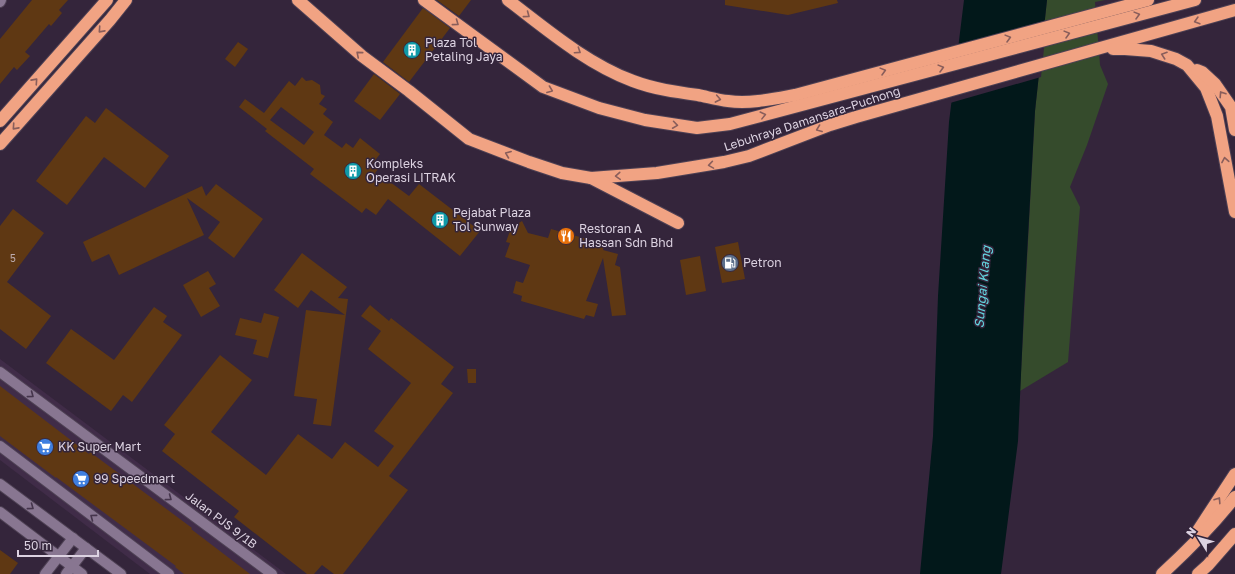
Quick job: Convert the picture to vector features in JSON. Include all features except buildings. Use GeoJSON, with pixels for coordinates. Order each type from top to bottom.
{"type":"FeatureCollection","features":[{"type":"Feature","properties":{"kind":"highway"},"geometry":{"type":"LineString","coordinates":[[0,121],[107,0]]}},
{"type":"Feature","properties":{"kind":"highway"},"geometry":{"type":"LineString","coordinates":[[0,144],[126,0]]}},
{"type":"Feature","properties":{"kind":"highway","name":"Lebuhraya Damansara–Puchong"},"geometry":{"type":"LineString","coordinates":[[298,0],[362,56],[469,139],[562,173],[591,178],[657,173],[724,162],[749,156],[830,125],[856,117],[1235,10]]}},
{"type":"Feature","properties":{"kind":"highway","name":"Lebuhraya Damansara–Puchong"},"geometry":{"type":"LineString","coordinates":[[424,0],[543,87],[599,108],[645,120],[698,128],[730,124],[847,87],[1098,20],[1195,0]]}},
{"type":"Feature","properties":{"kind":"highway","name":"Lebuhraya Damansara–Puchong"},"geometry":{"type":"LineString","coordinates":[[508,0],[558,38],[609,70],[633,81],[666,91],[730,101],[764,101],[847,87]]}},
{"type":"Feature","properties":{"kind":"highway","name":"Lebuhraya Damansara–Puchong"},"geometry":{"type":"LineString","coordinates":[[1098,20],[1143,1]]}},
{"type":"Feature","properties":{"kind":"highway"},"geometry":{"type":"LineString","coordinates":[[1095,50],[1125,48],[1151,51],[1176,59],[1202,72],[1216,84],[1231,107],[1235,130]]}},
{"type":"Feature","properties":{"kind":"highway"},"geometry":{"type":"LineString","coordinates":[[1188,65],[1206,88],[1217,116],[1235,212]]}},
{"type":"Feature","properties":{"kind":"highway"},"geometry":{"type":"LineString","coordinates":[[591,178],[678,223]]}},
{"type":"Feature","properties":{"kind":"highway"},"geometry":{"type":"LineString","coordinates":[[1182,556],[1235,474]]}},
{"type":"Feature","properties":{"kind":"highway"},"geometry":{"type":"LineString","coordinates":[[1162,574],[1182,556],[1222,514],[1235,497]]}},
{"type":"Feature","properties":{"kind":"highway"},"geometry":{"type":"LineString","coordinates":[[1198,574],[1208,565],[1235,534]]}},
{"type":"Feature","properties":{"kind":"street","name":"Jalan PJS 9/1B"},"geometry":{"type":"LineString","coordinates":[[0,372],[272,574]]}},
{"type":"Feature","properties":{"kind":"street"},"geometry":{"type":"LineString","coordinates":[[0,446],[165,573]]}},
{"type":"Feature","properties":{"kind":"street"},"geometry":{"type":"LineString","coordinates":[[0,484],[121,574]]}},
{"type":"Feature","properties":{"kind":"street"},"geometry":{"type":"LineString","coordinates":[[0,512],[59,556],[69,570],[82,574]]}},
{"type":"Feature","properties":{"kind":"street"},"geometry":{"type":"LineString","coordinates":[[46,574],[73,538]]}},
{"type":"Feature","properties":{"kind":"street"},"geometry":{"type":"LineString","coordinates":[[69,570],[86,548]]}},
{"type":"Feature","properties":{"kind":"shaded area"},"geometry":{"type":"Polygon","coordinates":[[[0,359],[286,574],[150,574],[0,460],[0,359]]]}},
{"type":"Feature","properties":{"kind":"green space"},"geometry":{"type":"Polygon","coordinates":[[[1047,0],[1105,0],[1095,2],[1100,65],[1108,84],[1087,145],[1070,187],[1080,207],[1068,362],[1020,391],[1035,111],[1047,0]]]}},
{"type":"Feature","properties":{"kind":"water","name":"Sungai Klang"},"geometry":{"type":"Polygon","coordinates":[[[964,0],[1047,0],[1035,111],[1018,441],[1001,574],[920,574],[933,436],[938,296],[949,122],[964,0]]]}},
{"type":"Feature","properties":{"kind":"pier"},"geometry":{"type":"Polygon","coordinates":[[[1047,20],[1041,77],[950,103],[957,46],[1047,20]]]}},
{"type":"Feature","properties":{"kind":"place","name":"Plaza Tol Petaling Jaya"},"geometry":{"type":"Point","coordinates":[412,50]}},
{"type":"Feature","properties":{"kind":"place","name":"Kompleks Operasi LITRAK"},"geometry":{"type":"Point","coordinates":[353,171]}},
{"type":"Feature","properties":{"kind":"place","name":"Pejabat Plaza Tol Sunway"},"geometry":{"type":"Point","coordinates":[440,220]}},
{"type":"Feature","properties":{"kind":"place","name":"Restoran A Hassan Sdn Bhd"},"geometry":{"type":"Point","coordinates":[566,236]}},
{"type":"Feature","properties":{"kind":"place","name":"Petron"},"geometry":{"type":"Point","coordinates":[730,263]}},
{"type":"Feature","properties":{"kind":"place","name":"KK Super Mart"},"geometry":{"type":"Point","coordinates":[45,447]}},
{"type":"Feature","properties":{"kind":"place","name":"99 Speedmart"},"geometry":{"type":"Point","coordinates":[81,479]}}]}
